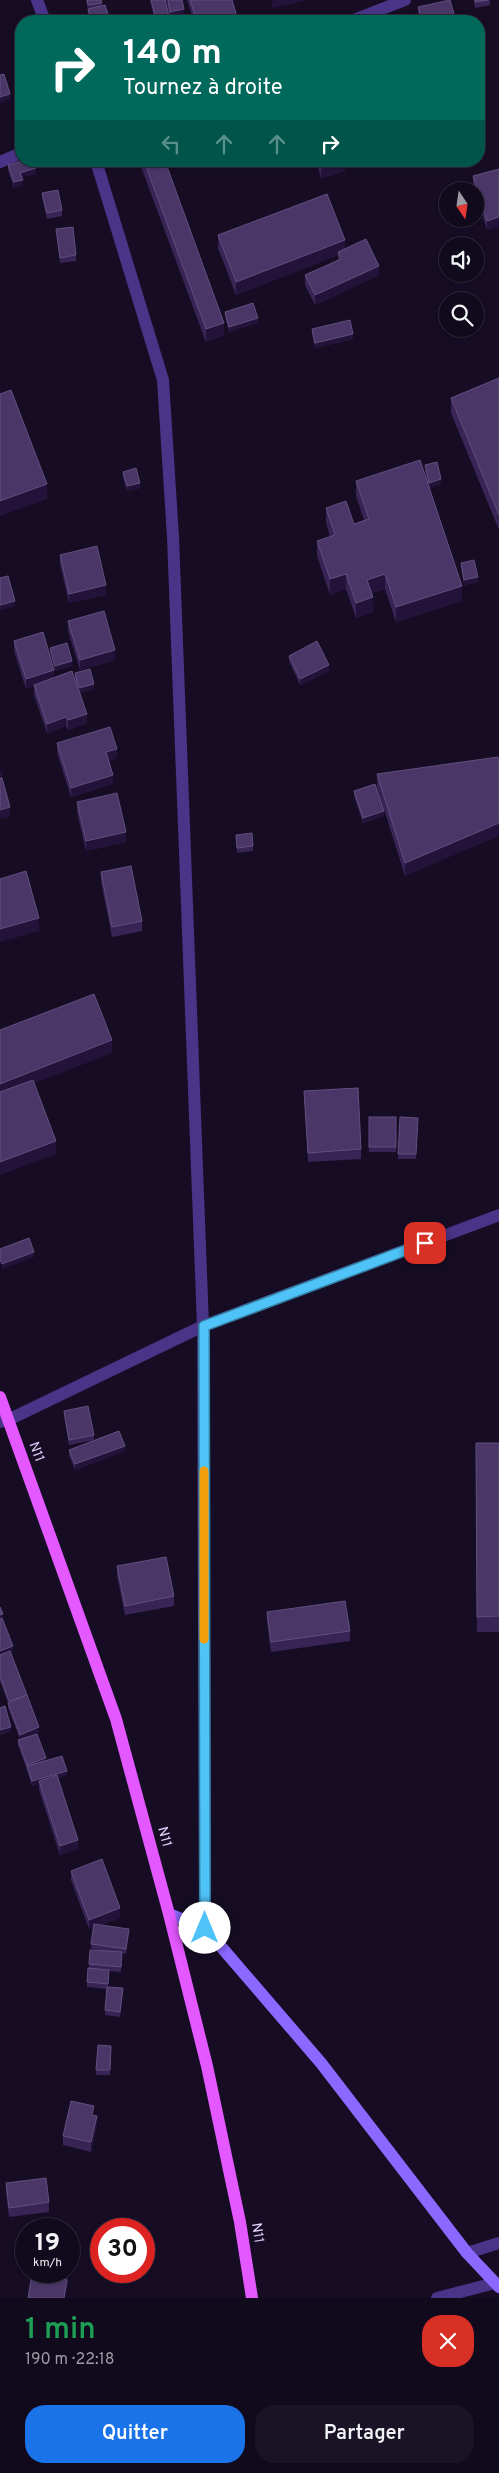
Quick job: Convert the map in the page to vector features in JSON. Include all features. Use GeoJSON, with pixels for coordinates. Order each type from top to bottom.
{"type":"FeatureCollection","features":[{"type":"Feature","properties":{"kind":"main road","name":"N11"},"geometry":{"type":"LineString","coordinates":[[0,1397],[4,1421],[116,1720],[169,1914],[211,2086],[240,2222],[252,2298]]}},
{"type":"Feature","properties":{"kind":"main road"},"geometry":{"type":"LineString","coordinates":[[169,1914],[205,1928],[320,2064],[467,2253],[497,2285]]}},
{"type":"Feature","properties":{"kind":"street"},"geometry":{"type":"LineString","coordinates":[[36,0],[42,15]]}},
{"type":"Feature","properties":{"kind":"street"},"geometry":{"type":"LineString","coordinates":[[366,15],[405,0]]}},
{"type":"Feature","properties":{"kind":"street"},"geometry":{"type":"LineString","coordinates":[[0,162],[15,156]]}},
{"type":"Feature","properties":{"kind":"street"},"geometry":{"type":"LineString","coordinates":[[98,167],[163,380],[173,537],[204,1326],[205,1928]]}},
{"type":"Feature","properties":{"kind":"street"},"geometry":{"type":"LineString","coordinates":[[4,1421],[204,1326],[499,1215]]}},
{"type":"Feature","properties":{"kind":"street"},"geometry":{"type":"LineString","coordinates":[[467,2253],[499,2243]]}},
{"type":"Feature","properties":{"kind":"street"},"geometry":{"type":"LineString","coordinates":[[437,2298],[497,2285]]}},
{"type":"Feature","properties":{"kind":"building"},"geometry":{"type":"Polygon","coordinates":[[[87,0],[101,0],[102,3],[88,5],[87,0]]]}},
{"type":"Feature","properties":{"kind":"building"},"geometry":{"type":"Polygon","coordinates":[[[151,0],[165,0],[169,15],[155,15],[151,0]]]}},
{"type":"Feature","properties":{"kind":"building"},"geometry":{"type":"Polygon","coordinates":[[[168,0],[182,0],[184,9],[170,12],[168,0]]]}},
{"type":"Feature","properties":{"kind":"building"},"geometry":{"type":"Polygon","coordinates":[[[190,0],[232,0],[236,15],[195,15],[190,0]]]}},
{"type":"Feature","properties":{"kind":"building"},"geometry":{"type":"Polygon","coordinates":[[[450,0],[454,14],[420,15],[418,7],[450,0]]]}},
{"type":"Feature","properties":{"kind":"building"},"geometry":{"type":"Polygon","coordinates":[[[105,5],[108,15],[90,15],[88,9],[105,5]]]}},
{"type":"Feature","properties":{"kind":"building"},"geometry":{"type":"Polygon","coordinates":[[[4,74],[10,94],[0,97],[0,75],[4,74]]]}},
{"type":"Feature","properties":{"kind":"building"},"geometry":{"type":"Polygon","coordinates":[[[15,163],[15,167],[36,168],[20,173],[23,180],[14,182],[8,165],[15,163]]]}},
{"type":"Feature","properties":{"kind":"building"},"geometry":{"type":"Polygon","coordinates":[[[146,167],[167,167],[224,323],[206,329],[146,167]]]}},
{"type":"Feature","properties":{"kind":"building"},"geometry":{"type":"Polygon","coordinates":[[[499,169],[499,217],[487,221],[484,211],[484,182],[475,182],[473,176],[499,169]]]}},
{"type":"Feature","properties":{"kind":"building"},"geometry":{"type":"Polygon","coordinates":[[[58,190],[62,210],[47,213],[42,193],[58,190]]]}},
{"type":"Feature","properties":{"kind":"building"},"geometry":{"type":"Polygon","coordinates":[[[327,194],[345,240],[236,282],[218,235],[327,194]]]}},
{"type":"Feature","properties":{"kind":"building"},"geometry":{"type":"Polygon","coordinates":[[[73,227],[76,255],[60,258],[56,229],[73,227]]]}},
{"type":"Feature","properties":{"kind":"building"},"geometry":{"type":"Polygon","coordinates":[[[366,239],[379,266],[315,295],[305,275],[341,259],[338,252],[366,239]]]}},
{"type":"Feature","properties":{"kind":"building"},"geometry":{"type":"Polygon","coordinates":[[[253,303],[258,318],[229,327],[225,312],[253,303]]]}},
{"type":"Feature","properties":{"kind":"building"},"geometry":{"type":"Polygon","coordinates":[[[350,320],[353,334],[315,343],[312,329],[350,320]]]}},
{"type":"Feature","properties":{"kind":"building"},"geometry":{"type":"Polygon","coordinates":[[[499,378],[499,515],[451,398],[499,378]]]}},
{"type":"Feature","properties":{"kind":"building"},"geometry":{"type":"Polygon","coordinates":[[[11,390],[47,484],[0,501],[0,394],[11,390]]]}},
{"type":"Feature","properties":{"kind":"building"},"geometry":{"type":"Polygon","coordinates":[[[420,460],[462,586],[396,607],[385,574],[367,580],[373,597],[356,603],[346,574],[330,579],[317,541],[335,535],[326,508],[346,501],[354,524],[369,519],[356,481],[420,460]]]}},
{"type":"Feature","properties":{"kind":"building"},"geometry":{"type":"Polygon","coordinates":[[[437,462],[441,479],[429,483],[425,465],[437,462]]]}},
{"type":"Feature","properties":{"kind":"building"},"geometry":{"type":"Polygon","coordinates":[[[136,468],[140,483],[127,486],[123,472],[136,468]]]}},
{"type":"Feature","properties":{"kind":"building"},"geometry":{"type":"Polygon","coordinates":[[[97,546],[106,585],[69,594],[60,555],[97,546]]]}},
{"type":"Feature","properties":{"kind":"building"},"geometry":{"type":"Polygon","coordinates":[[[474,560],[478,577],[464,580],[461,563],[474,560]]]}},
{"type":"Feature","properties":{"kind":"building"},"geometry":{"type":"Polygon","coordinates":[[[8,576],[15,601],[0,605],[0,578],[8,576]]]}},
{"type":"Feature","properties":{"kind":"building"},"geometry":{"type":"Polygon","coordinates":[[[104,611],[115,650],[80,660],[68,621],[104,611]]]}},
{"type":"Feature","properties":{"kind":"building"},"geometry":{"type":"Polygon","coordinates":[[[43,632],[54,670],[26,679],[14,641],[43,632]]]}},
{"type":"Feature","properties":{"kind":"building"},"geometry":{"type":"Polygon","coordinates":[[[317,641],[329,665],[300,679],[289,656],[317,641]]]}},
{"type":"Feature","properties":{"kind":"building"},"geometry":{"type":"Polygon","coordinates":[[[67,643],[72,661],[55,666],[50,648],[67,643]]]}},
{"type":"Feature","properties":{"kind":"building"},"geometry":{"type":"Polygon","coordinates":[[[90,669],[94,684],[79,688],[75,673],[90,669]]]}},
{"type":"Feature","properties":{"kind":"building"},"geometry":{"type":"Polygon","coordinates":[[[72,671],[87,714],[68,720],[66,717],[47,724],[34,685],[72,671]]]}},
{"type":"Feature","properties":{"kind":"building"},"geometry":{"type":"Polygon","coordinates":[[[110,727],[117,749],[106,752],[113,775],[71,788],[57,743],[110,727]]]}},
{"type":"Feature","properties":{"kind":"building"},"geometry":{"type":"Polygon","coordinates":[[[498,757],[499,823],[405,863],[377,774],[498,757]]]}},
{"type":"Feature","properties":{"kind":"building"},"geometry":{"type":"Polygon","coordinates":[[[0,778],[2,778],[10,807],[0,810],[0,778]]]}},
{"type":"Feature","properties":{"kind":"building"},"geometry":{"type":"Polygon","coordinates":[[[375,784],[384,811],[363,818],[354,791],[375,784]]]}},
{"type":"Feature","properties":{"kind":"building"},"geometry":{"type":"Polygon","coordinates":[[[117,793],[126,832],[86,841],[77,802],[117,793]]]}},
{"type":"Feature","properties":{"kind":"building"},"geometry":{"type":"Polygon","coordinates":[[[252,833],[253,846],[237,848],[236,835],[252,833]]]}},
{"type":"Feature","properties":{"kind":"building"},"geometry":{"type":"Polygon","coordinates":[[[131,866],[142,921],[112,927],[101,872],[131,866]]]}},
{"type":"Feature","properties":{"kind":"building"},"geometry":{"type":"Polygon","coordinates":[[[26,871],[39,918],[0,929],[0,879],[26,871]]]}},
{"type":"Feature","properties":{"kind":"building"},"geometry":{"type":"Polygon","coordinates":[[[94,994],[112,1040],[0,1084],[0,1030],[94,994]]]}},
{"type":"Feature","properties":{"kind":"building"},"geometry":{"type":"Polygon","coordinates":[[[33,1080],[56,1141],[0,1162],[0,1092],[33,1080]]]}},
{"type":"Feature","properties":{"kind":"building"},"geometry":{"type":"Polygon","coordinates":[[[358,1088],[361,1149],[308,1153],[304,1091],[358,1088]]]}},
{"type":"Feature","properties":{"kind":"building"},"geometry":{"type":"Polygon","coordinates":[[[369,1117],[396,1117],[396,1147],[369,1147],[369,1117]]]}},
{"type":"Feature","properties":{"kind":"building"},"geometry":{"type":"Polygon","coordinates":[[[400,1117],[418,1118],[416,1154],[398,1154],[400,1117]]]}},
{"type":"Feature","properties":{"kind":"building"},"geometry":{"type":"Polygon","coordinates":[[[29,1238],[34,1252],[2,1264],[0,1249],[29,1238]]]}},
{"type":"Feature","properties":{"kind":"building"},"geometry":{"type":"Polygon","coordinates":[[[88,1406],[94,1435],[69,1440],[64,1411],[88,1406]]]}},
{"type":"Feature","properties":{"kind":"building"},"geometry":{"type":"Polygon","coordinates":[[[119,1431],[125,1446],[75,1464],[69,1450],[119,1431]]]}},
{"type":"Feature","properties":{"kind":"building"},"geometry":{"type":"Polygon","coordinates":[[[476,1443],[499,1443],[499,1616],[477,1617],[476,1443]]]}},
{"type":"Feature","properties":{"kind":"building"},"geometry":{"type":"Polygon","coordinates":[[[166,1557],[174,1596],[125,1606],[117,1566],[166,1557]]]}},
{"type":"Feature","properties":{"kind":"building"},"geometry":{"type":"Polygon","coordinates":[[[345,1601],[350,1631],[271,1642],[267,1612],[345,1601]]]}},
{"type":"Feature","properties":{"kind":"building"},"geometry":{"type":"Polygon","coordinates":[[[2,1618],[13,1646],[0,1651],[0,1619],[2,1618]]]}},
{"type":"Feature","properties":{"kind":"building"},"geometry":{"type":"Polygon","coordinates":[[[10,1651],[27,1695],[9,1701],[0,1676],[0,1655],[10,1651]]]}},
{"type":"Feature","properties":{"kind":"building"},"geometry":{"type":"Polygon","coordinates":[[[27,1695],[39,1727],[20,1735],[8,1703],[27,1695]]]}},
{"type":"Feature","properties":{"kind":"building"},"geometry":{"type":"Polygon","coordinates":[[[5,1706],[11,1727],[0,1730],[0,1708],[5,1706]]]}},
{"type":"Feature","properties":{"kind":"building"},"geometry":{"type":"Polygon","coordinates":[[[37,1734],[46,1758],[27,1765],[18,1740],[37,1734]]]}},
{"type":"Feature","properties":{"kind":"building"},"geometry":{"type":"Polygon","coordinates":[[[62,1756],[67,1771],[32,1781],[27,1766],[62,1756]]]}},
{"type":"Feature","properties":{"kind":"building"},"geometry":{"type":"Polygon","coordinates":[[[57,1775],[78,1840],[60,1846],[39,1781],[57,1775]]]}},
{"type":"Feature","properties":{"kind":"building"},"geometry":{"type":"Polygon","coordinates":[[[102,1859],[120,1908],[89,1920],[71,1871],[102,1859]]]}},
{"type":"Feature","properties":{"kind":"building"},"geometry":{"type":"Polygon","coordinates":[[[94,1924],[129,1929],[126,1949],[91,1944],[94,1924]]]}},
{"type":"Feature","properties":{"kind":"building"},"geometry":{"type":"Polygon","coordinates":[[[90,1950],[122,1952],[121,1967],[89,1964],[90,1950]]]}},
{"type":"Feature","properties":{"kind":"building"},"geometry":{"type":"Polygon","coordinates":[[[88,1968],[109,1970],[108,1984],[87,1982],[88,1968]]]}},
{"type":"Feature","properties":{"kind":"building"},"geometry":{"type":"Polygon","coordinates":[[[107,1987],[123,1988],[120,2012],[105,2010],[107,1987]]]}},
{"type":"Feature","properties":{"kind":"building"},"geometry":{"type":"Polygon","coordinates":[[[98,2045],[111,2046],[110,2070],[96,2070],[98,2045]]]}},
{"type":"Feature","properties":{"kind":"building"},"geometry":{"type":"Polygon","coordinates":[[[71,2101],[94,2106],[92,2115],[97,2116],[91,2142],[63,2136],[71,2101]]]}},
{"type":"Feature","properties":{"kind":"building"},"geometry":{"type":"Polygon","coordinates":[[[46,2178],[49,2202],[9,2208],[6,2183],[46,2178]]]}},
{"type":"Feature","properties":{"kind":"building"},"geometry":{"type":"Polygon","coordinates":[[[30,2283],[66,2283],[64,2298],[28,2298],[30,2283]]]}},
{"type":"Feature","properties":{"kind":"slow traffic"},"geometry":{"type":"LineString","coordinates":[[204,1471],[204,1639]]}},
{"type":"Feature","properties":{"kind":"route"},"geometry":{"type":"LineString","coordinates":[[205,1928],[204,1326],[425,1243]]}}]}
